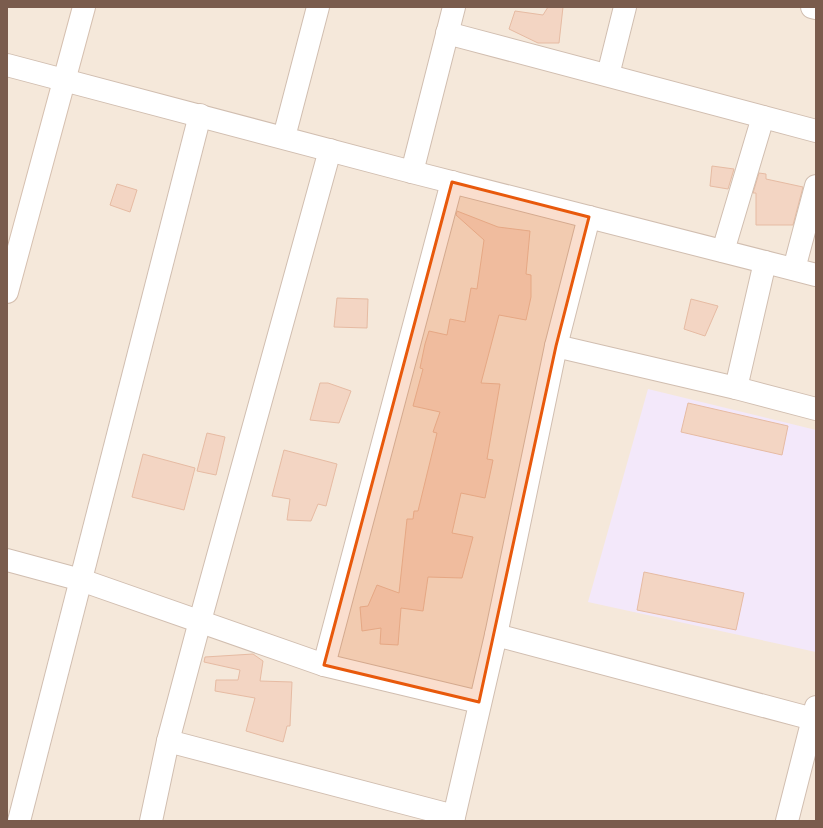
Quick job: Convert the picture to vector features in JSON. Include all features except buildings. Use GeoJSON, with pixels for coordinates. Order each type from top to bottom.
{"type":"FeatureCollection","features":[{"type":"Feature","properties":{"kind":"street"},"geometry":{"type":"LineString","coordinates":[[7,292],[84,7]]}},
{"type":"Feature","properties":{"kind":"street"},"geometry":{"type":"LineString","coordinates":[[284,137],[318,7]]}},
{"type":"Feature","properties":{"kind":"street"},"geometry":{"type":"LineString","coordinates":[[412,172],[454,7]]}},
{"type":"Feature","properties":{"kind":"street"},"geometry":{"type":"LineString","coordinates":[[608,76],[625,7]]}},
{"type":"Feature","properties":{"kind":"street"},"geometry":{"type":"LineString","coordinates":[[812,7],[816,8]]}},
{"type":"Feature","properties":{"kind":"street"},"geometry":{"type":"LineString","coordinates":[[448,33],[816,131]]}},
{"type":"Feature","properties":{"kind":"street"},"geometry":{"type":"LineString","coordinates":[[7,65],[412,172],[816,275]]}},
{"type":"Feature","properties":{"kind":"street"},"geometry":{"type":"LineString","coordinates":[[19,821],[200,115]]}},
{"type":"Feature","properties":{"kind":"street"},"geometry":{"type":"LineString","coordinates":[[723,251],[763,117]]}},
{"type":"Feature","properties":{"kind":"street"},"geometry":{"type":"LineString","coordinates":[[151,821],[168,741],[200,621],[330,150]]}},
{"type":"Feature","properties":{"kind":"street"},"geometry":{"type":"LineString","coordinates":[[324,665],[452,182]]}},
{"type":"Feature","properties":{"kind":"street"},"geometry":{"type":"LineString","coordinates":[[794,270],[816,186]]}},
{"type":"Feature","properties":{"kind":"street"},"geometry":{"type":"LineString","coordinates":[[168,741],[454,818],[479,702],[496,635],[556,346],[589,217]]}},
{"type":"Feature","properties":{"kind":"street"},"geometry":{"type":"LineString","coordinates":[[736,388],[765,262]]}},
{"type":"Feature","properties":{"kind":"street"},"geometry":{"type":"LineString","coordinates":[[556,346],[736,388],[816,409]]}},
{"type":"Feature","properties":{"kind":"street"},"geometry":{"type":"LineString","coordinates":[[7,560],[81,580],[324,665],[479,702]]}},
{"type":"Feature","properties":{"kind":"street"},"geometry":{"type":"LineString","coordinates":[[496,635],[814,713],[787,821]]}},
{"type":"Feature","properties":{"kind":"highlighted area"},"geometry":{"type":"Polygon","coordinates":[[[452,182],[589,217],[556,346],[479,702],[324,665],[452,182]]]}},
{"type":"Feature","properties":{"kind":"shaded area"},"geometry":{"type":"Polygon","coordinates":[[[7,7],[816,7],[816,821],[7,821],[7,7]]]}},
{"type":"Feature","properties":{"kind":"shaded area"},"geometry":{"type":"Polygon","coordinates":[[[648,389],[816,430],[816,652],[588,602],[648,389]]]}}]}
